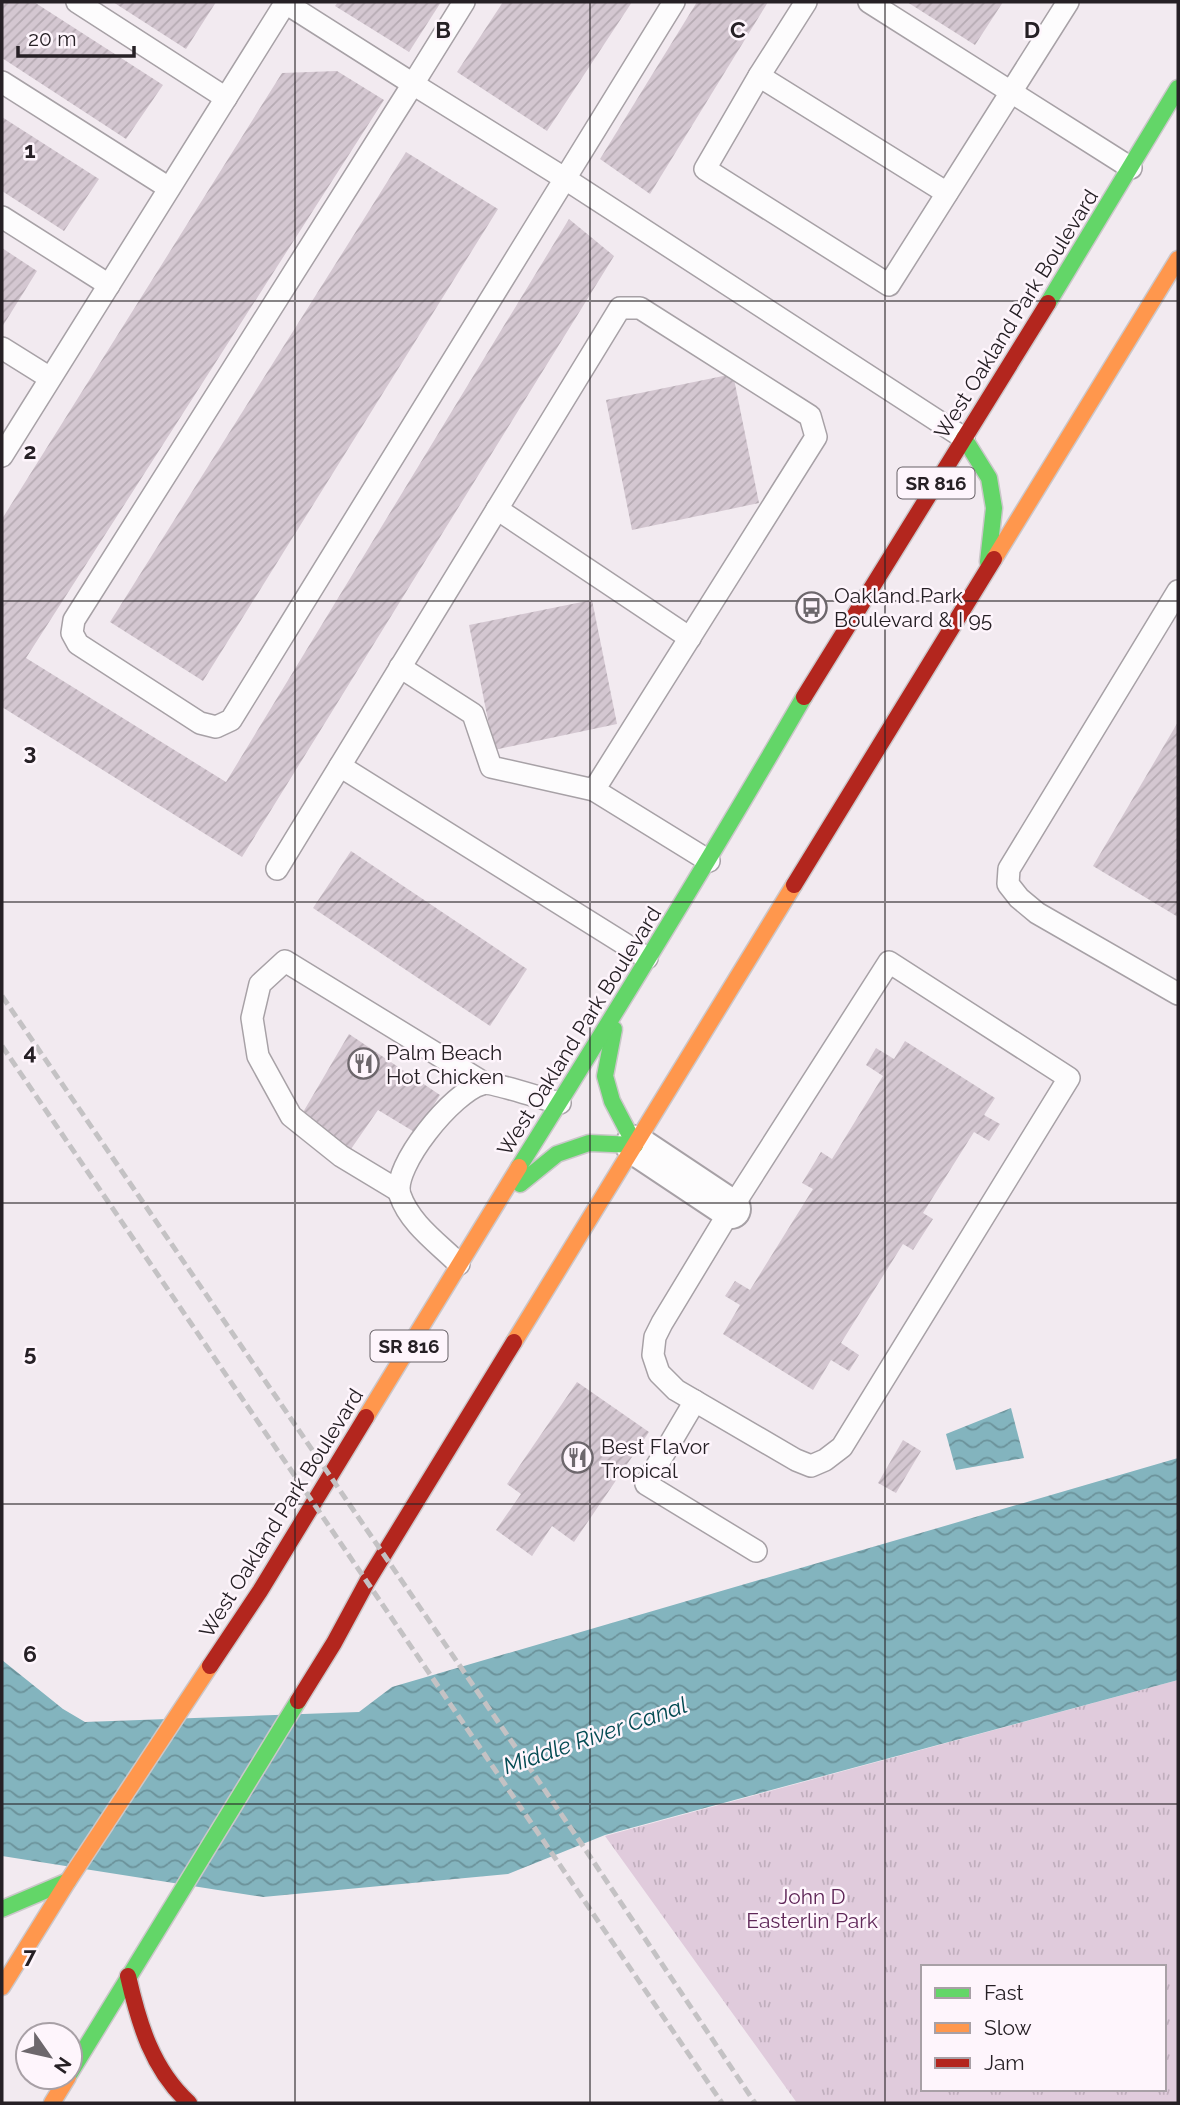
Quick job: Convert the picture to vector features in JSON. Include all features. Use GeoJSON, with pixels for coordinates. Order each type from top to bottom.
{"type":"FeatureCollection","features":[{"type":"Feature","properties":{"kind":"main road","name":"West Oakland Park Boulevard"},"geometry":{"type":"LineString","coordinates":[[2,1987],[68,1881],[260,1591],[709,861],[834,646],[1178,88]]}},
{"type":"Feature","properties":{"kind":"main road"},"geometry":{"type":"LineString","coordinates":[[84,2050],[334,1643],[367,1582],[1178,259]]}},
{"type":"Feature","properties":{"kind":"main road"},"geometry":{"type":"LineString","coordinates":[[964,438],[989,478],[994,508],[987,571]]}},
{"type":"Feature","properties":{"kind":"main road"},"geometry":{"type":"LineString","coordinates":[[617,1011],[605,1076],[612,1101],[635,1145]]}},
{"type":"Feature","properties":{"kind":"main road"},"geometry":{"type":"LineString","coordinates":[[497,1203],[557,1154],[589,1143],[635,1145]]}},
{"type":"Feature","properties":{"kind":"main road"},"geometry":{"type":"LineString","coordinates":[[2,1909],[68,1881]]}},
{"type":"Feature","properties":{"kind":"main road"},"geometry":{"type":"LineString","coordinates":[[128,1976],[134,2003],[158,2066],[172,2086],[189,2103]]}},
{"type":"Feature","properties":{"kind":"street"},"geometry":{"type":"LineString","coordinates":[[635,1145],[731,1209]]}},
{"type":"Feature","properties":{"kind":"lane"},"geometry":{"type":"LineString","coordinates":[[77,2],[226,98]]}},
{"type":"Feature","properties":{"kind":"lane"},"geometry":{"type":"LineString","coordinates":[[2,456],[285,2],[564,178],[964,438]]}},
{"type":"Feature","properties":{"kind":"lane"},"geometry":{"type":"LineString","coordinates":[[464,2],[74,620],[72,633],[78,644],[200,723],[216,727],[231,720],[674,2]]}},
{"type":"Feature","properties":{"kind":"lane"},"geometry":{"type":"LineString","coordinates":[[806,2],[705,169],[889,285],[1068,2]]}},
{"type":"Feature","properties":{"kind":"lane"},"geometry":{"type":"LineString","coordinates":[[869,2],[1131,168]]}},
{"type":"Feature","properties":{"kind":"lane"},"geometry":{"type":"LineString","coordinates":[[759,76],[947,193]]}},
{"type":"Feature","properties":{"kind":"lane"},"geometry":{"type":"LineString","coordinates":[[2,82],[169,188]]}},
{"type":"Feature","properties":{"kind":"lane"},"geometry":{"type":"LineString","coordinates":[[2,216],[109,285]]}},
{"type":"Feature","properties":{"kind":"lane"},"geometry":{"type":"LineString","coordinates":[[276,869],[620,308],[640,308],[810,416],[816,437],[594,790]]}},
{"type":"Feature","properties":{"kind":"lane"},"geometry":{"type":"LineString","coordinates":[[2,348],[50,378]]}},
{"type":"Feature","properties":{"kind":"lane"},"geometry":{"type":"LineString","coordinates":[[497,509],[690,638]]}},
{"type":"Feature","properties":{"kind":"lane"},"geometry":{"type":"LineString","coordinates":[[1178,591],[1009,869],[1008,884],[1019,898],[1037,913],[1178,994]]}},
{"type":"Feature","properties":{"kind":"lane"},"geometry":{"type":"LineString","coordinates":[[400,667],[473,715],[491,767],[594,790],[709,861]]}},
{"type":"Feature","properties":{"kind":"lane"},"geometry":{"type":"LineString","coordinates":[[340,766],[647,958]]}},
{"type":"Feature","properties":{"kind":"lane"},"geometry":{"type":"LineString","coordinates":[[399,1191],[341,1156],[291,1116],[258,1056],[252,1018],[260,984],[285,961],[484,1083],[559,1103]]}},
{"type":"Feature","properties":{"kind":"lane"},"geometry":{"type":"LineString","coordinates":[[889,962],[1069,1078],[842,1447],[825,1460],[811,1466],[796,1460],[676,1390],[659,1373],[653,1355],[655,1337],[662,1323],[731,1209],[889,962]]}},
{"type":"Feature","properties":{"kind":"lane"},"geometry":{"type":"LineString","coordinates":[[459,1264],[407,1213],[399,1191],[406,1162],[440,1116],[465,1091],[484,1083]]}},
{"type":"Feature","properties":{"kind":"lane"},"geometry":{"type":"LineString","coordinates":[[695,1401],[646,1484],[756,1551]]}},
{"type":"Feature","properties":{"kind":"green space","name":"John D Easterlin Park"},"geometry":{"type":"Polygon","coordinates":[[[1178,1680],[1178,2103],[797,2103],[605,1836],[1178,1680]]]}},
{"type":"Feature","properties":{"kind":"water"},"geometry":{"type":"Polygon","coordinates":[[[1011,1408],[1024,1458],[956,1470],[946,1434],[1011,1408]]]}},
{"type":"Feature","properties":{"kind":"water","name":"Middle River Canal"},"geometry":{"type":"Polygon","coordinates":[[[1178,1458],[1178,1680],[605,1835],[508,1874],[263,1897],[2,1856],[2,1660],[63,1709],[85,1722],[359,1712],[392,1687],[1178,1458]]]}},
{"type":"Feature","properties":{"kind":"building"},"geometry":{"type":"Polygon","coordinates":[[[2,2],[34,2],[163,85],[126,139],[2,58],[2,2]]]}},
{"type":"Feature","properties":{"kind":"building"},"geometry":{"type":"Polygon","coordinates":[[[113,2],[216,2],[186,49],[113,2]]]}},
{"type":"Feature","properties":{"kind":"building"},"geometry":{"type":"Polygon","coordinates":[[[338,2],[441,2],[409,52],[335,6],[338,2]]]}},
{"type":"Feature","properties":{"kind":"building"},"geometry":{"type":"Polygon","coordinates":[[[503,2],[632,2],[547,131],[457,72],[503,2]]]}},
{"type":"Feature","properties":{"kind":"building"},"geometry":{"type":"Polygon","coordinates":[[[697,2],[768,2],[650,194],[600,159],[697,2]]]}},
{"type":"Feature","properties":{"kind":"building"},"geometry":{"type":"Polygon","coordinates":[[[907,2],[1003,2],[975,45],[907,2]]]}},
{"type":"Feature","properties":{"kind":"building"},"geometry":{"type":"Polygon","coordinates":[[[337,71],[384,100],[26,658],[226,782],[569,219],[614,256],[242,857],[2,707],[2,519],[282,73],[337,71]]]}},
{"type":"Feature","properties":{"kind":"building"},"geometry":{"type":"Polygon","coordinates":[[[2,117],[99,179],[64,231],[2,191],[2,117]]]}},
{"type":"Feature","properties":{"kind":"building"},"geometry":{"type":"Polygon","coordinates":[[[406,152],[498,209],[203,681],[110,622],[406,152]]]}},
{"type":"Feature","properties":{"kind":"building"},"geometry":{"type":"Polygon","coordinates":[[[2,248],[37,271],[2,327],[2,248]]]}},
{"type":"Feature","properties":{"kind":"building"},"geometry":{"type":"Polygon","coordinates":[[[733,374],[759,503],[632,530],[606,400],[733,374]]]}},
{"type":"Feature","properties":{"kind":"building"},"geometry":{"type":"Polygon","coordinates":[[[592,600],[617,724],[494,750],[469,625],[592,600]]]}},
{"type":"Feature","properties":{"kind":"building"},"geometry":{"type":"Polygon","coordinates":[[[1178,722],[1178,917],[1093,866],[1178,722]]]}},
{"type":"Feature","properties":{"kind":"building"},"geometry":{"type":"Polygon","coordinates":[[[351,851],[527,969],[490,1026],[313,908],[351,851]]]}},
{"type":"Feature","properties":{"kind":"building","name":"Palm Beach Hot Chicken"},"geometry":{"type":"Polygon","coordinates":[[[349,1034],[440,1095],[416,1133],[378,1110],[351,1149],[302,1114],[349,1034]]]}},
{"type":"Feature","properties":{"kind":"building"},"geometry":{"type":"Polygon","coordinates":[[[905,1041],[995,1098],[984,1115],[1000,1124],[989,1141],[974,1132],[923,1213],[933,1219],[913,1250],[903,1244],[841,1343],[859,1355],[849,1371],[831,1360],[813,1390],[723,1334],[740,1305],[725,1296],[735,1281],[750,1290],[813,1189],[802,1183],[821,1152],[832,1159],[883,1076],[866,1065],[876,1048],[894,1059],[905,1041]]]}},
{"type":"Feature","properties":{"kind":"building","name":"Best Flavor Tropical"},"geometry":{"type":"Polygon","coordinates":[[[577,1382],[649,1432],[574,1542],[552,1526],[532,1556],[496,1530],[521,1494],[507,1484],[577,1382]]]}},
{"type":"Feature","properties":{"kind":"building"},"geometry":{"type":"Polygon","coordinates":[[[903,1440],[921,1451],[896,1493],[878,1483],[903,1440]]]}},
{"type":"Feature","properties":{"kind":"railway"},"geometry":{"type":"LineString","coordinates":[[2,996],[583,1846],[755,2103]]}},
{"type":"Feature","properties":{"kind":"railway"},"geometry":{"type":"LineString","coordinates":[[2,1046],[722,2103]]}},
{"type":"Feature","properties":{"kind":"traffic: fast"},"geometry":{"type":"LineString","coordinates":[[1048,303],[1178,88]]}},
{"type":"Feature","properties":{"kind":"traffic: fast"},"geometry":{"type":"LineString","coordinates":[[964,438],[989,478],[994,508],[988,562]]}},
{"type":"Feature","properties":{"kind":"traffic: fast"},"geometry":{"type":"LineString","coordinates":[[519,1167],[663,934],[804,697]]}},
{"type":"Feature","properties":{"kind":"traffic: fast"},"geometry":{"type":"LineString","coordinates":[[614,1029],[605,1076],[612,1101],[635,1145]]}},
{"type":"Feature","properties":{"kind":"traffic: fast"},"geometry":{"type":"LineString","coordinates":[[520,1184],[557,1154],[589,1143],[635,1145]]}},
{"type":"Feature","properties":{"kind":"traffic: fast"},"geometry":{"type":"LineString","coordinates":[[84,2050],[298,1701]]}},
{"type":"Feature","properties":{"kind":"traffic: fast"},"geometry":{"type":"LineString","coordinates":[[2,1909],[68,1881]]}},
{"type":"Feature","properties":{"kind":"traffic: slow"},"geometry":{"type":"LineString","coordinates":[[994,559],[1178,259]]}},
{"type":"Feature","properties":{"kind":"traffic: slow"},"geometry":{"type":"LineString","coordinates":[[514,1342],[794,885]]}},
{"type":"Feature","properties":{"kind":"traffic: slow"},"geometry":{"type":"LineString","coordinates":[[366,1417],[519,1167]]}},
{"type":"Feature","properties":{"kind":"traffic: slow"},"geometry":{"type":"LineString","coordinates":[[2,1987],[68,1881],[210,1666]]}},
{"type":"Feature","properties":{"kind":"traffic: slow"},"geometry":{"type":"LineString","coordinates":[[52,2103],[59,2091]]}},
{"type":"Feature","properties":{"kind":"traffic: jam"},"geometry":{"type":"LineString","coordinates":[[804,697],[1048,303]]}},
{"type":"Feature","properties":{"kind":"traffic: jam"},"geometry":{"type":"LineString","coordinates":[[794,885],[994,559]]}},
{"type":"Feature","properties":{"kind":"traffic: jam"},"geometry":{"type":"LineString","coordinates":[[298,1701],[367,1582],[514,1342]]}},
{"type":"Feature","properties":{"kind":"traffic: jam"},"geometry":{"type":"LineString","coordinates":[[210,1666],[260,1591],[366,1417]]}},
{"type":"Feature","properties":{"kind":"traffic: jam"},"geometry":{"type":"LineString","coordinates":[[128,1976],[142,2028],[156,2061],[165,2076],[189,2103]]}},
{"type":"Feature","properties":{"kind":"place","name":"Oakland Park Boulevard & I 95"},"geometry":{"type":"Point","coordinates":[811,607]}},
{"type":"Feature","properties":{"kind":"place","name":"Palm Beach Hot Chicken"},"geometry":{"type":"Point","coordinates":[363,1064]}},
{"type":"Feature","properties":{"kind":"place","name":"Best Flavor Tropical"},"geometry":{"type":"Point","coordinates":[578,1458]}}]}
